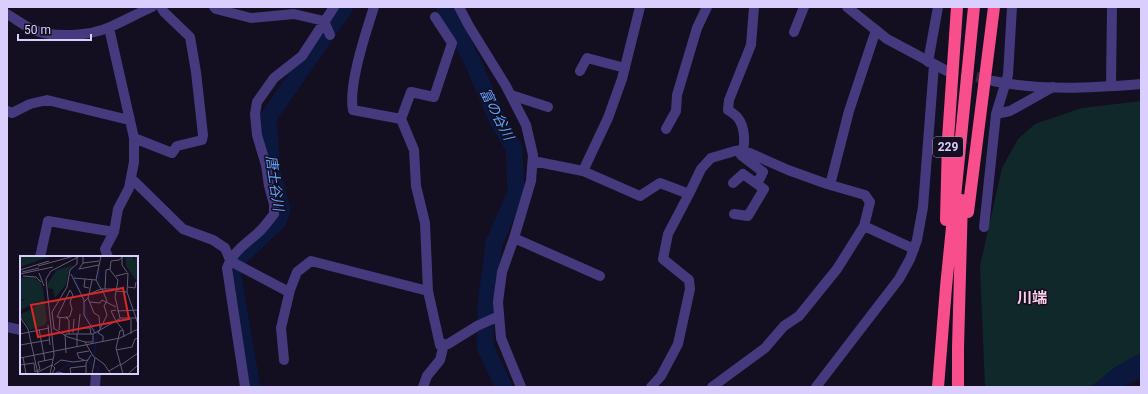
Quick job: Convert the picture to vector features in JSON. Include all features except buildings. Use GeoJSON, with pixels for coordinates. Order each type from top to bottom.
{"type":"FeatureCollection","features":[{"type":"Feature","properties":{"kind":"highway","name":"229"},"geometry":{"type":"LineString","coordinates":[[946,287],[948,139],[957,7]]}},
{"type":"Feature","properties":{"kind":"highway"},"geometry":{"type":"LineString","coordinates":[[938,387],[946,287],[974,7]]}},
{"type":"Feature","properties":{"kind":"highway"},"geometry":{"type":"LineString","coordinates":[[958,387],[962,203],[982,7]]}},
{"type":"Feature","properties":{"kind":"highway","name":"229"},"geometry":{"type":"LineString","coordinates":[[960,277],[994,7]]}},
{"type":"Feature","properties":{"kind":"street"},"geometry":{"type":"LineString","coordinates":[[7,14],[33,29],[44,33],[68,35],[94,33],[109,28],[152,7]]}},
{"type":"Feature","properties":{"kind":"street"},"geometry":{"type":"LineString","coordinates":[[134,138],[172,153],[177,146],[202,140],[203,135],[199,98],[190,37],[164,12],[161,7]]}},
{"type":"Feature","properties":{"kind":"street"},"geometry":{"type":"LineString","coordinates":[[214,7],[216,9],[252,18],[294,14],[327,27]]}},
{"type":"Feature","properties":{"kind":"street"},"geometry":{"type":"LineString","coordinates":[[245,387],[227,277],[227,268],[234,263],[242,246],[261,230],[274,214],[274,204],[269,186],[266,165],[257,135],[255,114],[257,102],[274,78],[302,56],[327,27],[334,7]]}},
{"type":"Feature","properties":{"kind":"street"},"geometry":{"type":"LineString","coordinates":[[374,7],[355,76],[351,101],[353,110],[401,119]]}},
{"type":"Feature","properties":{"kind":"street"},"geometry":{"type":"LineString","coordinates":[[459,7],[511,95],[526,125],[533,155],[531,181],[502,272],[498,302],[501,338],[521,387]]}},
{"type":"Feature","properties":{"kind":"street"},"geometry":{"type":"LineString","coordinates":[[584,171],[608,118],[622,79],[640,7]]}},
{"type":"Feature","properties":{"kind":"street"},"geometry":{"type":"LineString","coordinates":[[666,129],[676,111],[677,95],[697,28],[707,7]]}},
{"type":"Feature","properties":{"kind":"street"},"geometry":{"type":"LineString","coordinates":[[754,7],[751,45],[729,100],[728,110],[738,118],[744,131],[743,150],[741,155],[763,172],[757,184]]}},
{"type":"Feature","properties":{"kind":"street"},"geometry":{"type":"LineString","coordinates":[[794,32],[804,7]]}},
{"type":"Feature","properties":{"kind":"street"},"geometry":{"type":"LineString","coordinates":[[847,7],[887,39],[947,71]]}},
{"type":"Feature","properties":{"kind":"street"},"geometry":{"type":"LineString","coordinates":[[816,387],[899,279],[917,240],[923,207],[931,63],[938,7]]}},
{"type":"Feature","properties":{"kind":"street"},"geometry":{"type":"LineString","coordinates":[[984,227],[996,114],[1008,75],[1012,7]]}},
{"type":"Feature","properties":{"kind":"street"},"geometry":{"type":"LineString","coordinates":[[1111,86],[1112,7]]}},
{"type":"Feature","properties":{"kind":"street"},"geometry":{"type":"LineString","coordinates":[[435,17],[452,43],[434,97],[411,92],[401,119],[414,150],[416,186],[425,223],[428,291],[440,345],[448,344],[477,326],[499,316]]}},
{"type":"Feature","properties":{"kind":"street"},"geometry":{"type":"LineString","coordinates":[[108,256],[106,249],[114,232],[118,209],[129,188],[134,162],[134,138],[109,28]]}},
{"type":"Feature","properties":{"kind":"street"},"geometry":{"type":"LineString","coordinates":[[830,185],[849,111],[876,30]]}},
{"type":"Feature","properties":{"kind":"street"},"geometry":{"type":"LineString","coordinates":[[580,71],[587,58],[625,68]]}},
{"type":"Feature","properties":{"kind":"street"},"geometry":{"type":"LineString","coordinates":[[993,81],[1006,84],[1053,87],[1141,84]]}},
{"type":"Feature","properties":{"kind":"street"},"geometry":{"type":"LineString","coordinates":[[996,114],[1010,111],[1053,87]]}},
{"type":"Feature","properties":{"kind":"street"},"geometry":{"type":"LineString","coordinates":[[511,95],[548,106]]}},
{"type":"Feature","properties":{"kind":"street"},"geometry":{"type":"LineString","coordinates":[[7,111],[12,113],[30,104],[47,100],[129,120]]}},
{"type":"Feature","properties":{"kind":"street"},"geometry":{"type":"LineString","coordinates":[[651,387],[661,376],[678,344],[690,289],[689,280],[663,259],[668,234],[701,169],[711,158],[743,150],[788,170],[830,185],[865,195],[870,202],[864,226],[838,270],[799,316],[784,326],[765,348],[712,387]]}},
{"type":"Feature","properties":{"kind":"street"},"geometry":{"type":"LineString","coordinates":[[533,161],[584,171],[640,196],[660,183],[689,194]]}},
{"type":"Feature","properties":{"kind":"street"},"geometry":{"type":"LineString","coordinates":[[733,184],[743,174],[764,189],[748,216],[734,214]]}},
{"type":"Feature","properties":{"kind":"street"},"geometry":{"type":"LineString","coordinates":[[131,178],[183,229],[213,240],[225,248],[234,263],[286,291],[290,290]]}},
{"type":"Feature","properties":{"kind":"street"},"geometry":{"type":"LineString","coordinates":[[40,256],[48,221],[114,232]]}},
{"type":"Feature","properties":{"kind":"street"},"geometry":{"type":"LineString","coordinates":[[864,226],[914,249]]}},
{"type":"Feature","properties":{"kind":"street"},"geometry":{"type":"LineString","coordinates":[[514,238],[600,276]]}},
{"type":"Feature","properties":{"kind":"street"},"geometry":{"type":"LineString","coordinates":[[284,360],[281,328],[290,290],[297,272],[311,261],[428,291]]}},
{"type":"Feature","properties":{"kind":"street"},"geometry":{"type":"LineString","coordinates":[[7,327],[20,330]]}},
{"type":"Feature","properties":{"kind":"street"},"geometry":{"type":"LineString","coordinates":[[423,387],[428,376],[440,360],[444,344]]}},
{"type":"Feature","properties":{"kind":"street"},"geometry":{"type":"LineString","coordinates":[[95,387],[96,374]]}},
{"type":"Feature","properties":{"kind":"green space"},"geometry":{"type":"Polygon","coordinates":[[[1141,101],[1141,353],[1114,368],[1096,383],[1088,387],[985,387],[980,266],[1002,168],[1018,139],[1035,124],[1082,108],[1141,101]]]}},
{"type":"Feature","properties":{"kind":"water"},"geometry":{"type":"Polygon","coordinates":[[[1141,353],[1141,378],[1123,387],[1088,387],[1096,383],[1114,368],[1141,353]]]}},
{"type":"Feature","properties":{"kind":"waterway","name":"唐土谷川"},"geometry":{"type":"LineString","coordinates":[[252,387],[233,277],[233,268],[236,261],[278,221],[282,210],[272,170],[268,118],[345,7]]}},
{"type":"Feature","properties":{"kind":"waterway","name":"富の谷川"},"geometry":{"type":"LineString","coordinates":[[445,7],[474,65],[498,121],[514,148],[516,193],[494,243],[486,305],[485,347],[504,387]]}},
{"type":"Feature","properties":{"kind":"tunnel"},"geometry":{"type":"LineString","coordinates":[[947,71],[991,80]]}},
{"type":"Feature","properties":{"kind":"district","name":"川端"},"geometry":{"type":"Point","coordinates":[1032,298]}}]}
